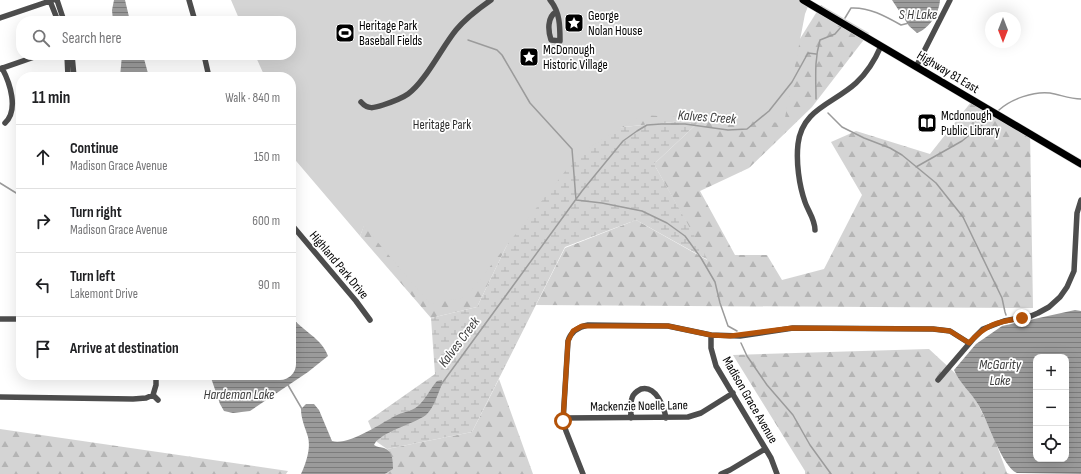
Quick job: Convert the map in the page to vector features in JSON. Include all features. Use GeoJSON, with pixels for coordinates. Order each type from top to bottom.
{"type":"FeatureCollection","features":[{"type":"Feature","properties":{"kind":"main road","name":"Highway 81 East"},"geometry":{"type":"LineString","coordinates":[[803,0],[1081,164]]}},
{"type":"Feature","properties":{"kind":"street"},"geometry":{"type":"LineString","coordinates":[[0,18],[51,0],[56,16]]}},
{"type":"Feature","properties":{"kind":"street"},"geometry":{"type":"LineString","coordinates":[[57,0],[62,16]]}},
{"type":"Feature","properties":{"kind":"street"},"geometry":{"type":"LineString","coordinates":[[189,0],[194,16]]}},
{"type":"Feature","properties":{"kind":"street"},"geometry":{"type":"LineString","coordinates":[[361,102],[368,108],[374,108],[398,99],[418,86],[456,31],[469,16],[491,0]]}},
{"type":"Feature","properties":{"kind":"street"},"geometry":{"type":"LineString","coordinates":[[550,0],[555,6],[556,12],[559,16],[560,44],[552,40],[550,37],[550,16],[556,12]]}},
{"type":"Feature","properties":{"kind":"street"},"geometry":{"type":"LineString","coordinates":[[916,67],[950,0]]}},
{"type":"Feature","properties":{"kind":"street"},"geometry":{"type":"LineString","coordinates":[[815,230],[815,223],[805,202],[800,183],[798,146],[800,131],[812,114],[844,92],[866,73],[873,63],[881,46]]}},
{"type":"Feature","properties":{"kind":"street"},"geometry":{"type":"LineString","coordinates":[[5,123],[10,117],[12,99],[9,84],[1,69],[26,60]]}},
{"type":"Feature","properties":{"kind":"street"},"geometry":{"type":"LineString","coordinates":[[67,60],[68,72]]}},
{"type":"Feature","properties":{"kind":"street"},"geometry":{"type":"LineString","coordinates":[[72,60],[74,72]]}},
{"type":"Feature","properties":{"kind":"street"},"geometry":{"type":"LineString","coordinates":[[205,60],[208,72]]}},
{"type":"Feature","properties":{"kind":"street"},"geometry":{"type":"LineString","coordinates":[[938,380],[978,333],[988,326],[1004,321],[1031,316],[1050,307],[1060,297],[1068,286],[1074,271],[1077,213],[1081,202]]}},
{"type":"Feature","properties":{"kind":"street","name":"Highland Park Drive"},"geometry":{"type":"LineString","coordinates":[[296,230],[356,301],[370,320]]}},
{"type":"Feature","properties":{"kind":"street"},"geometry":{"type":"LineString","coordinates":[[0,319],[16,319]]}},
{"type":"Feature","properties":{"kind":"street","name":"Madison Grace Avenue"},"geometry":{"type":"LineString","coordinates":[[583,474],[566,431],[563,418],[568,341],[570,336],[577,328],[588,325],[668,326],[711,335],[730,336],[740,336],[792,328],[933,329],[950,331],[969,343]]}},
{"type":"Feature","properties":{"kind":"street","name":"Madison Grace Avenue"},"geometry":{"type":"LineString","coordinates":[[711,335],[711,348],[714,360],[766,449],[777,474]]}},
{"type":"Feature","properties":{"kind":"street"},"geometry":{"type":"LineString","coordinates":[[153,395],[156,380]]}},
{"type":"Feature","properties":{"kind":"street"},"geometry":{"type":"LineString","coordinates":[[631,418],[632,397],[636,392],[645,389],[650,390],[657,396],[664,408],[666,418]]}},
{"type":"Feature","properties":{"kind":"street","name":"Mackenzie Noelle Lane"},"geometry":{"type":"LineString","coordinates":[[563,418],[666,418],[695,416],[733,393]]}},
{"type":"Feature","properties":{"kind":"street"},"geometry":{"type":"LineString","coordinates":[[0,397],[133,399],[146,398],[153,395]]}},
{"type":"Feature","properties":{"kind":"street"},"geometry":{"type":"LineString","coordinates":[[153,395],[158,400]]}},
{"type":"Feature","properties":{"kind":"street"},"geometry":{"type":"LineString","coordinates":[[721,474],[766,449]]}},
{"type":"Feature","properties":{"kind":"green space","name":"Heritage Park"},"geometry":{"type":"Polygon","coordinates":[[[231,0],[803,0],[809,4],[805,14],[784,123],[641,115],[578,155],[466,297],[430,304],[364,226],[360,236],[296,161],[296,72],[263,72],[257,60],[296,60],[296,16],[238,16],[231,0]]]}},
{"type":"Feature","properties":{"kind":"green space"},"geometry":{"type":"Polygon","coordinates":[[[821,5],[869,33],[812,107],[749,168],[700,191],[735,255],[767,255],[782,280],[824,269],[862,195],[831,142],[856,131],[930,154],[975,97],[1030,130],[1033,308],[536,305],[565,248],[636,220],[707,260],[654,164],[702,119],[584,131],[533,191],[477,307],[431,318],[360,236],[411,98],[770,87],[821,5]]]}},
{"type":"Feature","properties":{"kind":"green space"},"geometry":{"type":"Polygon","coordinates":[[[702,119],[654,164],[708,260],[636,220],[565,247],[472,432],[387,449],[377,442],[368,421],[435,374],[431,318],[477,307],[533,191],[584,131],[702,119]]]}},
{"type":"Feature","properties":{"kind":"green space"},"geometry":{"type":"Polygon","coordinates":[[[929,349],[969,386],[993,435],[1007,473],[1010,474],[805,474],[805,471],[733,355],[929,349]]]}},
{"type":"Feature","properties":{"kind":"green space"},"geometry":{"type":"Polygon","coordinates":[[[499,379],[533,474],[385,474],[393,469],[392,458],[387,449],[472,432],[499,379]]]}},
{"type":"Feature","properties":{"kind":"green space"},"geometry":{"type":"Polygon","coordinates":[[[0,429],[288,471],[286,474],[0,474],[0,429]]]}},
{"type":"Feature","properties":{"kind":"water"},"geometry":{"type":"Polygon","coordinates":[[[114,0],[125,0],[129,16],[113,16],[114,0]]]}},
{"type":"Feature","properties":{"kind":"water","name":"S H Lake"},"geometry":{"type":"Polygon","coordinates":[[[892,0],[940,0],[938,10],[933,20],[926,28],[917,33],[909,26],[892,0]]]}},
{"type":"Feature","properties":{"kind":"water"},"geometry":{"type":"Polygon","coordinates":[[[122,60],[144,60],[148,72],[120,72],[122,60]]]}},
{"type":"Feature","properties":{"kind":"water","name":"McGarity Lake"},"geometry":{"type":"Polygon","coordinates":[[[1075,310],[1081,311],[1081,474],[1017,473],[1011,469],[1001,453],[979,406],[954,370],[976,344],[1002,326],[1075,310]]]}},
{"type":"Feature","properties":{"kind":"water","name":"Hardeman Lake"},"geometry":{"type":"Polygon","coordinates":[[[296,321],[317,339],[328,356],[308,372],[250,411],[233,413],[224,411],[212,380],[296,380],[296,321]]]}},
{"type":"Feature","properties":{"kind":"water"},"geometry":{"type":"Polygon","coordinates":[[[442,380],[436,400],[426,415],[383,436],[377,440],[374,445],[389,451],[393,460],[393,469],[385,474],[301,474],[306,461],[309,446],[301,413],[301,409],[306,404],[314,404],[319,410],[332,441],[339,442],[364,433],[415,408],[437,381],[442,380]]]}},
{"type":"Feature","properties":{"kind":"waterway","name":"Kalves Creek"},"geometry":{"type":"LineString","coordinates":[[845,18],[851,8],[858,8],[877,13],[901,25],[909,23]]}},
{"type":"Feature","properties":{"kind":"waterway","name":"Kalves Creek"},"geometry":{"type":"LineString","coordinates":[[816,99],[816,62],[820,40],[835,34],[841,27]]}},
{"type":"Feature","properties":{"kind":"waterway","name":"Kalves Creek"},"geometry":{"type":"LineString","coordinates":[[468,40],[497,50],[502,55],[530,103],[572,149],[576,200]]}},
{"type":"Feature","properties":{"kind":"waterway","name":"Kalves Creek"},"geometry":{"type":"LineString","coordinates":[[440,386],[582,191],[623,141],[647,125],[685,124],[728,130],[747,129],[769,111],[792,82],[808,53],[816,54]]}},
{"type":"Feature","properties":{"kind":"waterway"},"geometry":{"type":"LineString","coordinates":[[999,110],[1016,99],[1037,93],[1050,93],[1069,98],[1081,99]]}},
{"type":"Feature","properties":{"kind":"waterway"},"geometry":{"type":"LineString","coordinates":[[828,113],[842,127],[864,138],[890,148],[902,155],[936,183],[963,217],[1002,298],[1006,315]]}},
{"type":"Feature","properties":{"kind":"waterway"},"geometry":{"type":"LineString","coordinates":[[916,167],[962,141],[992,117]]}},
{"type":"Feature","properties":{"kind":"waterway"},"geometry":{"type":"LineString","coordinates":[[0,183],[16,193]]}},
{"type":"Feature","properties":{"kind":"waterway"},"geometry":{"type":"LineString","coordinates":[[576,200],[602,203],[642,211],[667,223],[685,236],[701,258],[715,282],[728,326],[737,331]]}},
{"type":"Feature","properties":{"kind":"waterway"},"geometry":{"type":"LineString","coordinates":[[741,343],[747,356],[767,385],[793,415],[810,445],[831,474]]}},
{"type":"Feature","properties":{"kind":"waterway"},"geometry":{"type":"LineString","coordinates":[[288,385],[302,409]]}},
{"type":"Feature","properties":{"kind":"place","name":"George Nolan House"},"geometry":{"type":"Point","coordinates":[574,23]}},
{"type":"Feature","properties":{"kind":"place","name":"Heritage Park Baseball Fields"},"geometry":{"type":"Point","coordinates":[345,33]}},
{"type":"Feature","properties":{"kind":"place","name":"McDonough Historic Village"},"geometry":{"type":"Point","coordinates":[529,57]}},
{"type":"Feature","properties":{"kind":"place","name":"Mcdonough Public Library"},"geometry":{"type":"Point","coordinates":[927,123]}},
{"type":"Feature","properties":{"kind":"route"},"geometry":{"type":"LineString","coordinates":[[563,421],[568,341],[573,331],[582,326],[668,326],[722,336],[740,336],[792,328],[942,329],[956,334],[969,343],[978,333],[988,326],[1004,321],[1022,318]]}}]}
